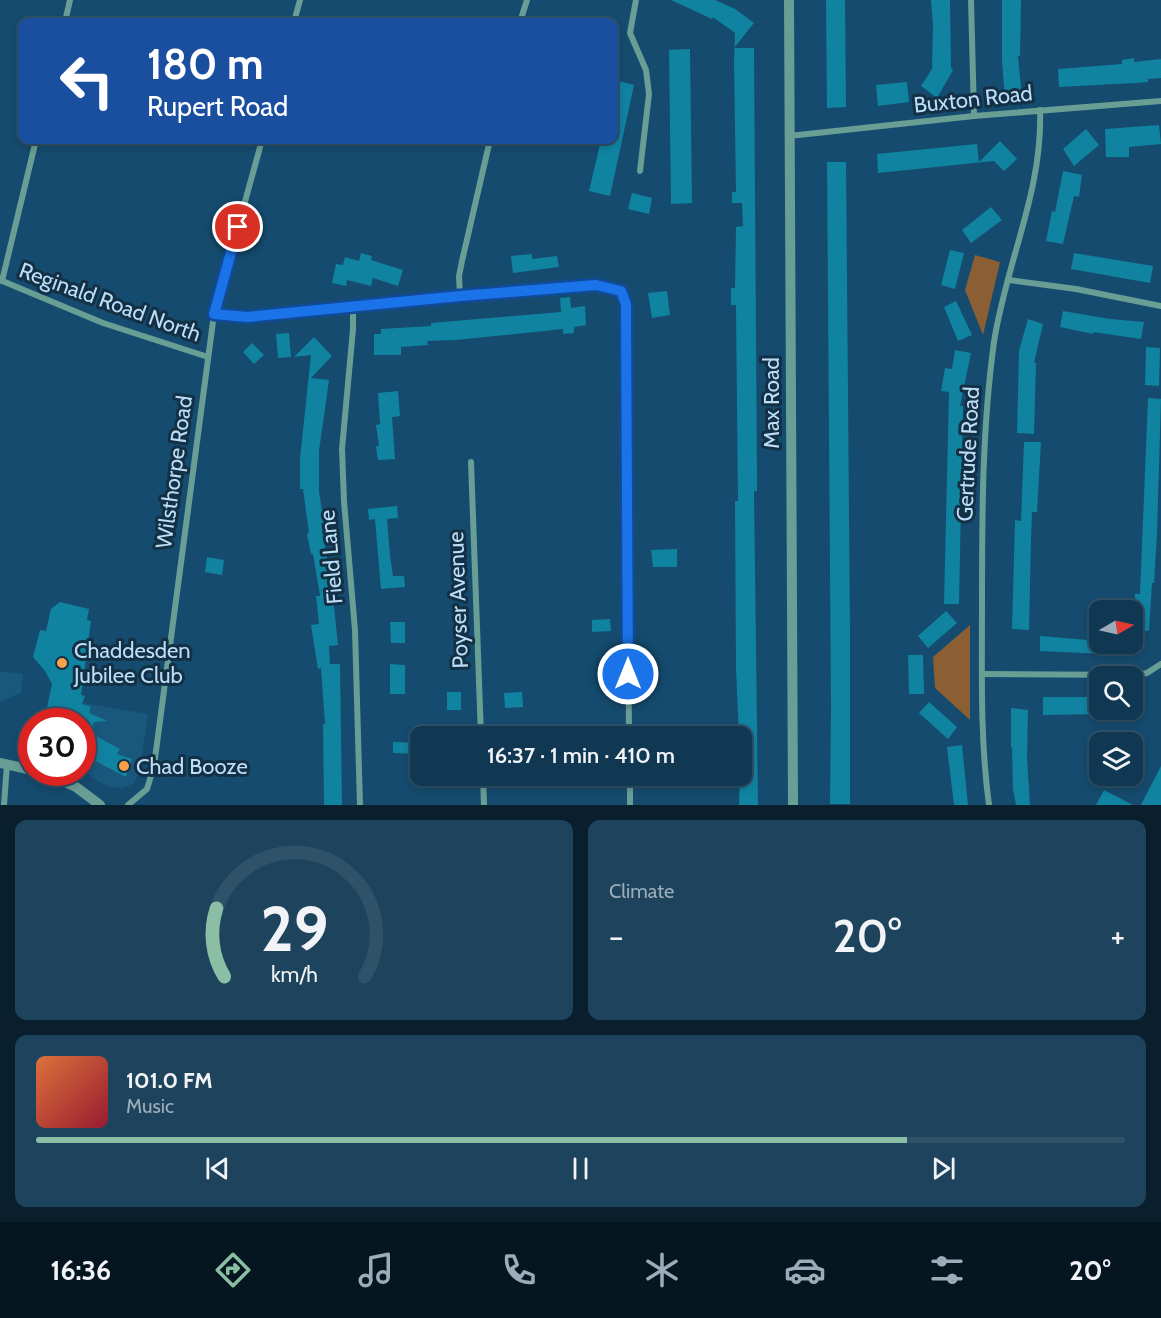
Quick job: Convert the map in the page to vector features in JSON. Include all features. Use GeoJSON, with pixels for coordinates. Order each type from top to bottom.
{"type":"FeatureCollection","features":[{"type":"Feature","properties":{"kind":"street"},"geometry":{"type":"LineString","coordinates":[[66,18],[70,0]]}},
{"type":"Feature","properties":{"kind":"street"},"geometry":{"type":"LineString","coordinates":[[295,18],[300,0]]}},
{"type":"Feature","properties":{"kind":"street"},"geometry":{"type":"LineString","coordinates":[[521,18],[526,0]]}},
{"type":"Feature","properties":{"kind":"street"},"geometry":{"type":"LineString","coordinates":[[636,0],[630,33],[646,70],[649,94],[640,171]]}},
{"type":"Feature","properties":{"kind":"street","name":"Max Road"},"geometry":{"type":"LineString","coordinates":[[789,0],[793,805]]}},
{"type":"Feature","properties":{"kind":"street"},"geometry":{"type":"LineString","coordinates":[[971,0],[974,116]]}},
{"type":"Feature","properties":{"kind":"street","name":"Buxton Road"},"geometry":{"type":"LineString","coordinates":[[789,135],[974,116],[1161,101]]}},
{"type":"Feature","properties":{"kind":"street","name":"Gertrude Road"},"geometry":{"type":"LineString","coordinates":[[989,805],[984,767],[982,674],[982,527],[987,408],[995,339],[1034,183],[1041,138],[1040,110]]}},
{"type":"Feature","properties":{"kind":"street"},"geometry":{"type":"LineString","coordinates":[[1,281],[35,144]]}},
{"type":"Feature","properties":{"kind":"street","name":"Wilsthorpe Road"},"geometry":{"type":"LineString","coordinates":[[128,805],[147,789],[154,766],[214,314],[261,144]]}},
{"type":"Feature","properties":{"kind":"street"},"geometry":{"type":"LineString","coordinates":[[460,296],[459,276],[489,144]]}},
{"type":"Feature","properties":{"kind":"street"},"geometry":{"type":"LineString","coordinates":[[1009,280],[1161,306]]}},
{"type":"Feature","properties":{"kind":"street","name":"Reginald Road North"},"geometry":{"type":"LineString","coordinates":[[1,281],[103,322],[208,357]]}},
{"type":"Feature","properties":{"kind":"street"},"geometry":{"type":"LineString","coordinates":[[214,314],[247,317],[596,285],[621,291],[626,304],[629,726]]}},
{"type":"Feature","properties":{"kind":"street","name":"Field Lane"},"geometry":{"type":"LineString","coordinates":[[353,306],[342,449],[355,630],[360,805]]}},
{"type":"Feature","properties":{"kind":"street","name":"Poyser Avenue"},"geometry":{"type":"LineString","coordinates":[[471,462],[481,726]]}},
{"type":"Feature","properties":{"kind":"street"},"geometry":{"type":"LineString","coordinates":[[982,674],[1137,675],[1147,673],[1161,663]]}},
{"type":"Feature","properties":{"kind":"street"},"geometry":{"type":"LineString","coordinates":[[4,763],[4,805]]}},
{"type":"Feature","properties":{"kind":"street"},"geometry":{"type":"LineString","coordinates":[[72,786],[100,805]]}},
{"type":"Feature","properties":{"kind":"street"},"geometry":{"type":"LineString","coordinates":[[483,786],[484,805]]}},
{"type":"Feature","properties":{"kind":"street"},"geometry":{"type":"LineString","coordinates":[[630,786],[630,805]]}},
{"type":"Feature","properties":{"kind":"shaded area"},"geometry":{"type":"Polygon","coordinates":[[[975,255],[1000,262],[983,335],[965,290],[975,255]]]}},
{"type":"Feature","properties":{"kind":"shaded area"},"geometry":{"type":"Polygon","coordinates":[[[970,625],[970,720],[935,688],[933,657],[970,625]]]}},
{"type":"Feature","properties":{"kind":"shaded area"},"geometry":{"type":"Polygon","coordinates":[[[0,671],[23,674],[21,693],[0,702],[0,671]]]}},
{"type":"Feature","properties":{"kind":"shaded area"},"geometry":{"type":"Polygon","coordinates":[[[83,703],[148,714],[139,774],[133,784],[122,788],[108,787],[96,779],[96,708],[81,708],[83,703]]]}},
{"type":"Feature","properties":{"kind":"building"},"geometry":{"type":"Polygon","coordinates":[[[671,0],[715,0],[735,9],[754,23],[735,47],[735,33],[713,17],[712,19],[671,0]]]}},
{"type":"Feature","properties":{"kind":"building"},"geometry":{"type":"Polygon","coordinates":[[[826,0],[845,0],[846,107],[827,108],[826,0]]]}},
{"type":"Feature","properties":{"kind":"building"},"geometry":{"type":"Polygon","coordinates":[[[931,0],[950,0],[951,68],[953,70],[937,98],[921,86],[932,69],[931,0]]]}},
{"type":"Feature","properties":{"kind":"building"},"geometry":{"type":"Polygon","coordinates":[[[1002,0],[1021,0],[1020,56],[1018,56],[1022,99],[1005,101],[1002,61],[1002,0]]]}},
{"type":"Feature","properties":{"kind":"building"},"geometry":{"type":"Polygon","coordinates":[[[734,48],[754,48],[757,491],[754,491],[758,805],[739,805],[740,786],[752,786],[752,726],[739,726],[736,669],[735,501],[738,501],[736,305],[731,305],[731,288],[735,288],[736,227],[743,226],[742,203],[732,203],[732,192],[736,192],[734,48]]]}},
{"type":"Feature","properties":{"kind":"building"},"geometry":{"type":"Polygon","coordinates":[[[690,49],[692,203],[671,204],[669,50],[690,49]]]}},
{"type":"Feature","properties":{"kind":"building"},"geometry":{"type":"Polygon","coordinates":[[[1134,58],[1134,62],[1161,59],[1161,78],[1148,79],[1148,82],[1059,87],[1058,69],[1122,64],[1122,60],[1134,58]]]}},
{"type":"Feature","properties":{"kind":"building"},"geometry":{"type":"Polygon","coordinates":[[[618,81],[634,85],[610,196],[589,191],[600,144],[618,144],[618,81]]]}},
{"type":"Feature","properties":{"kind":"building"},"geometry":{"type":"Polygon","coordinates":[[[907,82],[909,102],[878,106],[876,85],[907,82]]]}},
{"type":"Feature","properties":{"kind":"building"},"geometry":{"type":"Polygon","coordinates":[[[1159,125],[1161,144],[1129,147],[1129,157],[1106,157],[1105,129],[1159,125]]]}},
{"type":"Feature","properties":{"kind":"building"},"geometry":{"type":"Polygon","coordinates":[[[1086,129],[1099,145],[1074,166],[1063,149],[1086,129]]]}},
{"type":"Feature","properties":{"kind":"building"},"geometry":{"type":"Polygon","coordinates":[[[1000,141],[1017,159],[1004,171],[994,161],[878,173],[877,154],[977,144],[979,162],[1000,141]]]}},
{"type":"Feature","properties":{"kind":"building"},"geometry":{"type":"Polygon","coordinates":[[[827,162],[846,162],[850,804],[830,804],[827,162]]]}},
{"type":"Feature","properties":{"kind":"building"},"geometry":{"type":"Polygon","coordinates":[[[1063,171],[1082,175],[1079,197],[1074,196],[1063,244],[1046,241],[1052,211],[1055,212],[1063,171]]]}},
{"type":"Feature","properties":{"kind":"building"},"geometry":{"type":"Polygon","coordinates":[[[632,193],[652,198],[649,214],[628,209],[632,193]]]}},
{"type":"Feature","properties":{"kind":"building"},"geometry":{"type":"Polygon","coordinates":[[[991,207],[1002,220],[971,243],[962,230],[991,207]]]}},
{"type":"Feature","properties":{"kind":"building"},"geometry":{"type":"Polygon","coordinates":[[[950,250],[964,253],[955,289],[941,285],[950,250]]]}},
{"type":"Feature","properties":{"kind":"building"},"geometry":{"type":"Polygon","coordinates":[[[361,253],[372,256],[371,260],[403,270],[398,286],[373,278],[371,286],[347,280],[346,286],[332,283],[336,264],[343,265],[345,257],[359,261],[361,253]]]}},
{"type":"Feature","properties":{"kind":"building"},"geometry":{"type":"Polygon","coordinates":[[[1074,253],[1153,266],[1150,283],[1071,269],[1074,253]]]}},
{"type":"Feature","properties":{"kind":"building"},"geometry":{"type":"Polygon","coordinates":[[[532,254],[532,259],[557,256],[559,267],[513,273],[511,256],[532,254]]]}},
{"type":"Feature","properties":{"kind":"building"},"geometry":{"type":"Polygon","coordinates":[[[667,291],[670,315],[652,318],[648,293],[667,291]]]}},
{"type":"Feature","properties":{"kind":"building"},"geometry":{"type":"Polygon","coordinates":[[[570,297],[571,308],[585,306],[586,325],[574,327],[574,333],[563,334],[563,329],[427,341],[428,345],[401,347],[401,355],[374,355],[374,334],[381,334],[381,329],[561,312],[560,298],[570,297]]]}},
{"type":"Feature","properties":{"kind":"building"},"geometry":{"type":"Polygon","coordinates":[[[956,301],[972,335],[958,341],[944,307],[956,301]]]}},
{"type":"Feature","properties":{"kind":"building"},"geometry":{"type":"Polygon","coordinates":[[[1063,311],[1144,322],[1141,339],[1093,332],[1093,334],[1060,327],[1063,311]]]}},
{"type":"Feature","properties":{"kind":"building"},"geometry":{"type":"Polygon","coordinates":[[[1028,319],[1043,324],[1034,363],[1036,363],[1034,434],[1017,433],[1019,351],[1028,319]]]}},
{"type":"Feature","properties":{"kind":"building"},"geometry":{"type":"Polygon","coordinates":[[[289,333],[291,357],[278,358],[276,334],[289,333]]]}},
{"type":"Feature","properties":{"kind":"building"},"geometry":{"type":"Polygon","coordinates":[[[314,337],[332,356],[311,378],[329,380],[319,451],[319,492],[324,523],[321,523],[332,587],[338,645],[329,646],[330,664],[340,664],[342,805],[324,805],[323,724],[325,724],[321,668],[318,669],[311,625],[319,624],[316,596],[320,596],[307,534],[309,533],[303,489],[300,489],[300,458],[311,355],[294,357],[314,337]]]}},
{"type":"Feature","properties":{"kind":"building"},"geometry":{"type":"Polygon","coordinates":[[[252,343],[264,355],[254,364],[243,352],[252,343]]]}},
{"type":"Feature","properties":{"kind":"building"},"geometry":{"type":"Polygon","coordinates":[[[1146,347],[1160,348],[1159,386],[1145,385],[1146,347]]]}},
{"type":"Feature","properties":{"kind":"building"},"geometry":{"type":"Polygon","coordinates":[[[955,350],[971,353],[960,406],[963,406],[959,604],[944,604],[949,392],[941,391],[945,368],[952,369],[955,350]]]}},
{"type":"Feature","properties":{"kind":"building"},"geometry":{"type":"Polygon","coordinates":[[[398,391],[400,416],[392,417],[395,459],[378,460],[376,425],[380,424],[378,393],[398,391]]]}},
{"type":"Feature","properties":{"kind":"building"},"geometry":{"type":"Polygon","coordinates":[[[1148,398],[1161,399],[1157,534],[1149,631],[1143,631],[1143,600],[1135,600],[1135,594],[1140,594],[1148,398]]]}},
{"type":"Feature","properties":{"kind":"building"},"geometry":{"type":"Polygon","coordinates":[[[1024,442],[1041,442],[1037,512],[1032,512],[1029,630],[1012,629],[1015,520],[1021,521],[1024,442]]]}},
{"type":"Feature","properties":{"kind":"building"},"geometry":{"type":"Polygon","coordinates":[[[397,506],[398,518],[387,519],[390,555],[393,576],[404,576],[405,587],[381,589],[375,519],[369,520],[368,509],[397,506]]]}},
{"type":"Feature","properties":{"kind":"building"},"geometry":{"type":"Polygon","coordinates":[[[677,549],[677,567],[653,567],[651,550],[677,549]]]}},
{"type":"Feature","properties":{"kind":"building"},"geometry":{"type":"Polygon","coordinates":[[[207,557],[224,560],[222,575],[205,572],[207,557]]]}},
{"type":"Feature","properties":{"kind":"building","name":"Chaddesden Jubilee Club"},"geometry":{"type":"Polygon","coordinates":[[[60,602],[89,609],[87,620],[91,621],[81,695],[85,696],[82,704],[91,708],[47,708],[52,684],[33,657],[40,630],[46,631],[51,609],[60,602]]]}},
{"type":"Feature","properties":{"kind":"building"},"geometry":{"type":"Polygon","coordinates":[[[946,611],[957,623],[928,648],[918,636],[946,611]]]}},
{"type":"Feature","properties":{"kind":"building"},"geometry":{"type":"Polygon","coordinates":[[[610,619],[611,631],[592,632],[592,620],[610,619]]]}},
{"type":"Feature","properties":{"kind":"building"},"geometry":{"type":"Polygon","coordinates":[[[390,622],[405,622],[405,643],[391,643],[390,622]]]}},
{"type":"Feature","properties":{"kind":"building"},"geometry":{"type":"Polygon","coordinates":[[[1040,636],[1089,640],[1089,653],[1040,651],[1040,636]]]}},
{"type":"Feature","properties":{"kind":"building"},"geometry":{"type":"Polygon","coordinates":[[[908,655],[923,655],[924,694],[909,694],[908,655]]]}},
{"type":"Feature","properties":{"kind":"building"},"geometry":{"type":"Polygon","coordinates":[[[390,664],[405,665],[405,694],[390,694],[390,664]]]}},
{"type":"Feature","properties":{"kind":"building"},"geometry":{"type":"Polygon","coordinates":[[[447,692],[461,692],[461,710],[447,710],[447,692]]]}},
{"type":"Feature","properties":{"kind":"building"},"geometry":{"type":"Polygon","coordinates":[[[522,692],[523,707],[505,708],[504,693],[522,692]]]}},
{"type":"Feature","properties":{"kind":"building"},"geometry":{"type":"Polygon","coordinates":[[[1043,697],[1089,697],[1089,714],[1043,715],[1043,697]]]}},
{"type":"Feature","properties":{"kind":"building"},"geometry":{"type":"Polygon","coordinates":[[[929,702],[957,727],[948,739],[919,713],[929,702]]]}},
{"type":"Feature","properties":{"kind":"building"},"geometry":{"type":"Polygon","coordinates":[[[1011,708],[1028,710],[1027,758],[1030,805],[1016,805],[1013,789],[1011,708]]]}},
{"type":"Feature","properties":{"kind":"building","name":"Chaddesden Jubilee Club"},"geometry":{"type":"Polygon","coordinates":[[[96,716],[108,721],[96,722],[96,716]]]}},
{"type":"Feature","properties":{"kind":"building","name":"Chaddesden Jubilee Club"},"geometry":{"type":"Polygon","coordinates":[[[96,736],[120,749],[117,754],[132,759],[126,777],[96,761],[96,736]]]}},
{"type":"Feature","properties":{"kind":"building"},"geometry":{"type":"Polygon","coordinates":[[[393,742],[410,743],[410,754],[393,753],[393,742]]]}},
{"type":"Feature","properties":{"kind":"building"},"geometry":{"type":"Polygon","coordinates":[[[962,745],[968,805],[954,805],[947,747],[962,745]]]}},
{"type":"Feature","properties":{"kind":"building"},"geometry":{"type":"Polygon","coordinates":[[[1161,766],[1161,805],[1141,805],[1161,766]]]}},
{"type":"Feature","properties":{"kind":"building"},"geometry":{"type":"Polygon","coordinates":[[[1104,790],[1133,805],[1096,805],[1104,790]]]}},
{"type":"Feature","properties":{"kind":"place","name":"Chaddesden Jubilee Club"},"geometry":{"type":"Point","coordinates":[62,663]}},
{"type":"Feature","properties":{"kind":"place","name":"Chad Booze"},"geometry":{"type":"Point","coordinates":[124,766]}},
{"type":"Feature","properties":{"kind":"route"},"geometry":{"type":"LineString","coordinates":[[238,227],[214,314],[247,317],[596,285],[621,291],[626,304],[628,674]]}}]}
